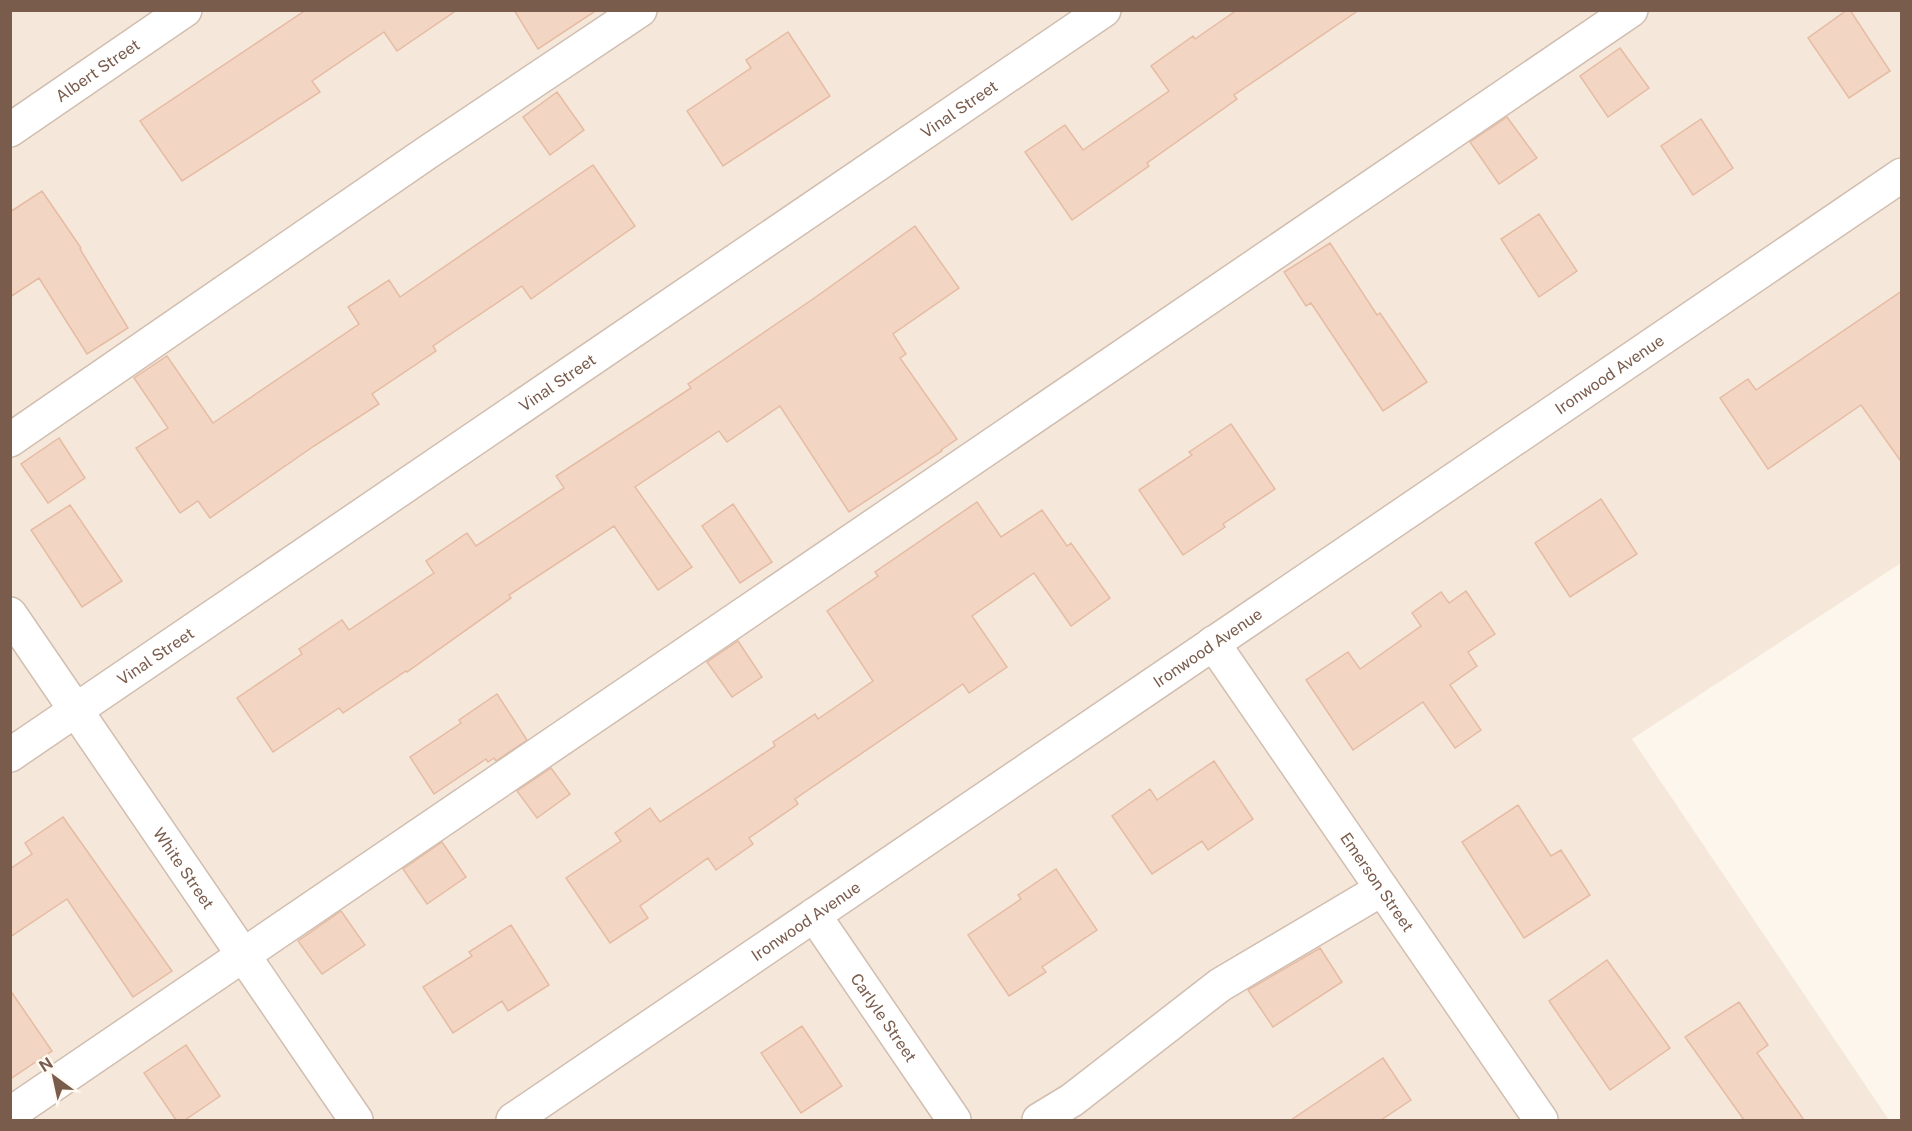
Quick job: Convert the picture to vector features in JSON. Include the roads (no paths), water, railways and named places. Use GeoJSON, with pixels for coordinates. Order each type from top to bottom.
{"type":"FeatureCollection","features":[{"type":"Feature","properties":{"kind":"street","name":"Albert Street"},"geometry":{"type":"LineString","coordinates":[[10,129],[185,10]]}},
{"type":"Feature","properties":{"kind":"street"},"geometry":{"type":"LineString","coordinates":[[10,440],[418,159],[640,10]]}},
{"type":"Feature","properties":{"kind":"street","name":"Vinal Street"},"geometry":{"type":"LineString","coordinates":[[10,755],[1104,10]]}},
{"type":"Feature","properties":{"kind":"street"},"geometry":{"type":"LineString","coordinates":[[10,1114],[244,957],[1631,10]]}},
{"type":"Feature","properties":{"kind":"street","name":"Ironwood Avenue"},"geometry":{"type":"LineString","coordinates":[[513,1120],[1902,175]]}},
{"type":"Feature","properties":{"kind":"street","name":"White Street"},"geometry":{"type":"LineString","coordinates":[[10,614],[356,1120]]}},
{"type":"Feature","properties":{"kind":"street","name":"Emerson Street"},"geometry":{"type":"LineString","coordinates":[[1213,643],[1541,1120]]}},
{"type":"Feature","properties":{"kind":"street"},"geometry":{"type":"LineString","coordinates":[[1039,1120],[1072,1100],[1220,985],[1382,889]]}},
{"type":"Feature","properties":{"kind":"street","name":"Carlyle Street"},"geometry":{"type":"LineString","coordinates":[[814,915],[954,1120]]}}]}
